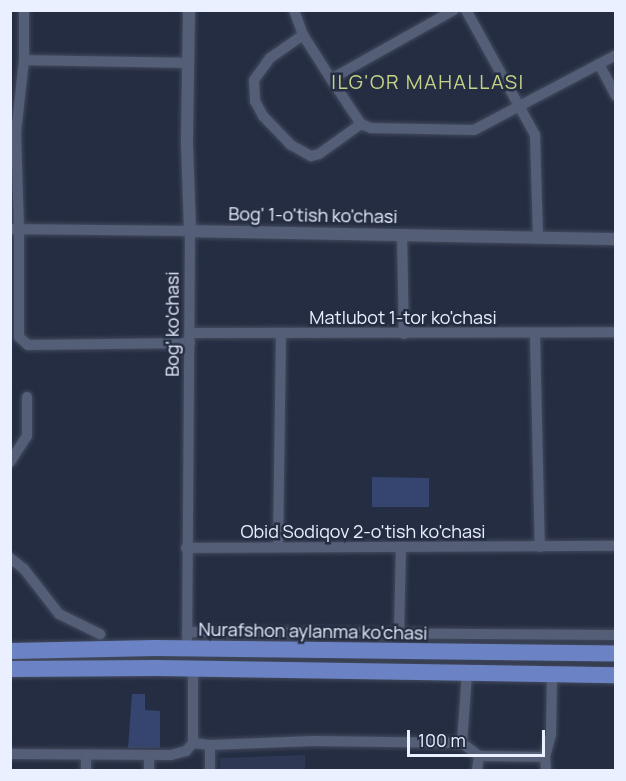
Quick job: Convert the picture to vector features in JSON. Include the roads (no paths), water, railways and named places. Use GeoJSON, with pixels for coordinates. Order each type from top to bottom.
{"type":"FeatureCollection","features":[{"type":"Feature","properties":{"kind":"main road","name":"Nurafshon aylanma ko'chasi"},"geometry":{"type":"LineString","coordinates":[[10,651],[156,648],[615,654]]}},
{"type":"Feature","properties":{"kind":"main road"},"geometry":{"type":"LineString","coordinates":[[441,674],[435,663],[442,652]]}},
{"type":"Feature","properties":{"kind":"main road"},"geometry":{"type":"LineString","coordinates":[[10,669],[193,669],[615,675]]}},
{"type":"Feature","properties":{"kind":"street"},"geometry":{"type":"LineString","coordinates":[[15,229],[13,133],[24,60],[24,10]]}},
{"type":"Feature","properties":{"kind":"street","name":"Bog' ko'chasi"},"geometry":{"type":"LineString","coordinates":[[189,10],[190,338],[186,548],[187,634],[399,633]]}},
{"type":"Feature","properties":{"kind":"street"},"geometry":{"type":"LineString","coordinates":[[294,10],[303,35],[331,79],[361,124],[370,128],[474,130],[615,55]]}},
{"type":"Feature","properties":{"kind":"street"},"geometry":{"type":"LineString","coordinates":[[331,79],[454,10]]}},
{"type":"Feature","properties":{"kind":"street"},"geometry":{"type":"LineString","coordinates":[[466,10],[520,105],[536,140],[538,237]]}},
{"type":"Feature","properties":{"kind":"street"},"geometry":{"type":"LineString","coordinates":[[303,35],[270,58],[254,80],[255,101],[263,116],[291,145],[310,156],[319,154],[361,124]]}},
{"type":"Feature","properties":{"kind":"street"},"geometry":{"type":"LineString","coordinates":[[24,60],[188,63]]}},
{"type":"Feature","properties":{"kind":"street"},"geometry":{"type":"LineString","coordinates":[[599,64],[615,96]]}},
{"type":"Feature","properties":{"kind":"street","name":"Bog' 1-o'tish ko'chasi"},"geometry":{"type":"LineString","coordinates":[[15,229],[615,238]]}},
{"type":"Feature","properties":{"kind":"street","name":"Matlubot 1-tor ko'chasi"},"geometry":{"type":"LineString","coordinates":[[15,229],[19,338],[28,345],[281,333],[615,332]]}},
{"type":"Feature","properties":{"kind":"street"},"geometry":{"type":"LineString","coordinates":[[402,234],[404,334]]}},
{"type":"Feature","properties":{"kind":"street"},"geometry":{"type":"LineString","coordinates":[[278,547],[281,333]]}},
{"type":"Feature","properties":{"kind":"street"},"geometry":{"type":"LineString","coordinates":[[535,334],[540,547]]}},
{"type":"Feature","properties":{"kind":"street"},"geometry":{"type":"LineString","coordinates":[[10,462],[27,436],[27,397]]}},
{"type":"Feature","properties":{"kind":"street","name":"Obid Sodiqov 2-o'tish ko'chasi"},"geometry":{"type":"LineString","coordinates":[[186,548],[615,546]]}},
{"type":"Feature","properties":{"kind":"street"},"geometry":{"type":"LineString","coordinates":[[401,547],[399,633],[615,635]]}},
{"type":"Feature","properties":{"kind":"street"},"geometry":{"type":"LineString","coordinates":[[10,558],[24,569],[59,615],[100,634]]}},
{"type":"Feature","properties":{"kind":"street"},"geometry":{"type":"LineString","coordinates":[[10,754],[149,756],[178,754],[186,751],[193,743],[193,669]]}},
{"type":"Feature","properties":{"kind":"street"},"geometry":{"type":"LineString","coordinates":[[462,743],[467,674]]}},
{"type":"Feature","properties":{"kind":"street"},"geometry":{"type":"LineString","coordinates":[[546,771],[545,757],[551,734],[552,674]]}},
{"type":"Feature","properties":{"kind":"street"},"geometry":{"type":"LineString","coordinates":[[193,743],[210,745],[313,741],[462,743],[479,756],[545,757]]}},
{"type":"Feature","properties":{"kind":"street"},"geometry":{"type":"LineString","coordinates":[[210,745],[210,771]]}},
{"type":"Feature","properties":{"kind":"street"},"geometry":{"type":"LineString","coordinates":[[86,756],[86,771]]}},
{"type":"Feature","properties":{"kind":"street"},"geometry":{"type":"LineString","coordinates":[[149,756],[149,771]]}},
{"type":"Feature","properties":{"kind":"street"},"geometry":{"type":"LineString","coordinates":[[477,771],[479,756]]}},
{"type":"Feature","properties":{"kind":"district","name":"ILG'OR MAHALLASI"},"geometry":{"type":"Point","coordinates":[428,81]}}]}
